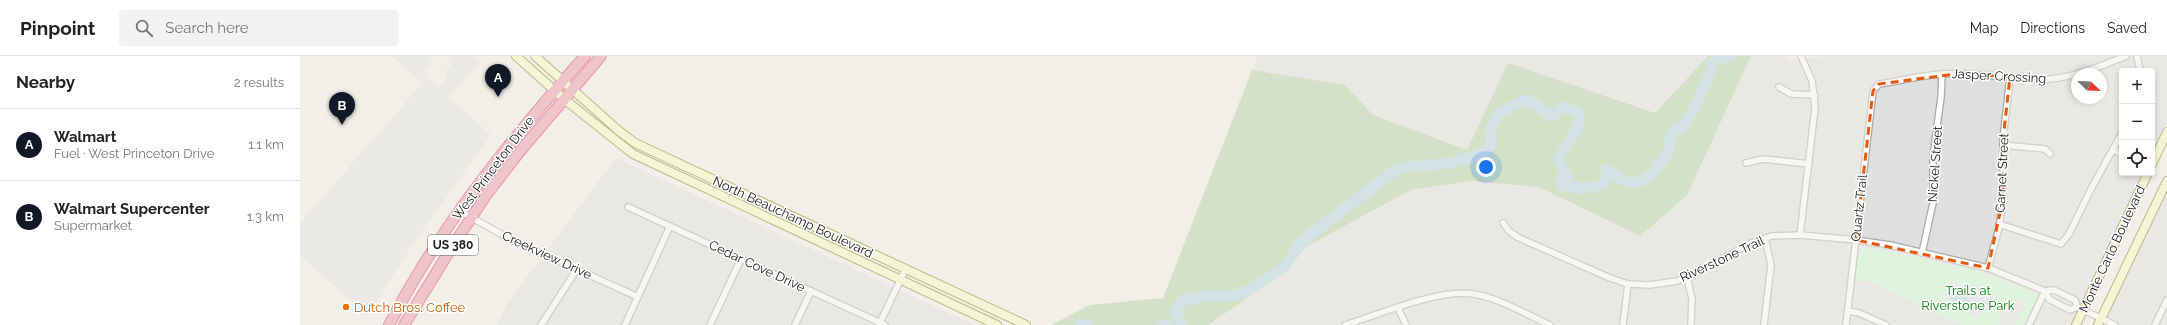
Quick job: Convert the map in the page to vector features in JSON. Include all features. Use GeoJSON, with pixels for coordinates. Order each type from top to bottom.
{"type":"FeatureCollection","features":[{"type":"Feature","properties":{"kind":"highway","name":"West Princeton Drive"},"geometry":{"type":"LineString","coordinates":[[389,325],[458,210],[506,147],[585,56]]}},
{"type":"Feature","properties":{"kind":"highway","name":"West Princeton Drive"},"geometry":{"type":"LineString","coordinates":[[404,325],[470,218],[521,150],[601,56]]}},
{"type":"Feature","properties":{"kind":"street","name":"North Beauchamp Boulevard"},"geometry":{"type":"LineString","coordinates":[[516,56],[564,99],[633,154],[996,325]]}},
{"type":"Feature","properties":{"kind":"street","name":"North Beauchamp Boulevard"},"geometry":{"type":"LineString","coordinates":[[535,56],[627,138],[905,270],[1026,325]]}},
{"type":"Feature","properties":{"kind":"street"},"geometry":{"type":"LineString","coordinates":[[1800,235],[1815,112],[1815,95],[1810,75],[1801,56]]}},
{"type":"Feature","properties":{"kind":"street","name":"Jasper Crossing"},"geometry":{"type":"LineString","coordinates":[[1873,91],[1879,84],[1942,74],[1980,74],[2049,79],[2068,76],[2126,56]]}},
{"type":"Feature","properties":{"kind":"street"},"geometry":{"type":"LineString","coordinates":[[2137,56],[2139,68]]}},
{"type":"Feature","properties":{"kind":"street","name":"Nickel Street"},"geometry":{"type":"LineString","coordinates":[[1922,253],[1933,203],[1933,157],[1941,97],[1942,74]]}},
{"type":"Feature","properties":{"kind":"street","name":"Garnet Street"},"geometry":{"type":"LineString","coordinates":[[1988,268],[1999,224],[2003,198],[2003,145],[2010,77]]}},
{"type":"Feature","properties":{"kind":"street"},"geometry":{"type":"LineString","coordinates":[[1779,87],[1788,93],[1815,95]]}},
{"type":"Feature","properties":{"kind":"street","name":"Quartz Trail"},"geometry":{"type":"LineString","coordinates":[[1846,325],[1873,91]]}},
{"type":"Feature","properties":{"kind":"street"},"geometry":{"type":"LineString","coordinates":[[2155,158],[2167,132]]}},
{"type":"Feature","properties":{"kind":"street"},"geometry":{"type":"LineString","coordinates":[[1999,224],[2061,244],[2069,234],[2088,194],[2119,139]]}},
{"type":"Feature","properties":{"kind":"street"},"geometry":{"type":"LineString","coordinates":[[2003,145],[2045,149],[2050,154]]}},
{"type":"Feature","properties":{"kind":"street"},"geometry":{"type":"LineString","coordinates":[[2114,150],[2119,152]]}},
{"type":"Feature","properties":{"kind":"street"},"geometry":{"type":"LineString","coordinates":[[633,154],[636,152],[655,158],[659,154]]}},
{"type":"Feature","properties":{"kind":"street"},"geometry":{"type":"LineString","coordinates":[[1746,163],[1763,159],[1809,164]]}},
{"type":"Feature","properties":{"kind":"street","name":"Monte Carlo Boulevard"},"geometry":{"type":"LineString","coordinates":[[2076,325],[2080,308],[2146,176]]}},
{"type":"Feature","properties":{"kind":"street","name":"Monte Carlo Boulevard"},"geometry":{"type":"LineString","coordinates":[[2100,322],[2167,181]]}},
{"type":"Feature","properties":{"kind":"street","name":"Cedar Cove Drive"},"geometry":{"type":"LineString","coordinates":[[628,207],[881,324]]}},
{"type":"Feature","properties":{"kind":"street","name":"Creekview Drive"},"geometry":{"type":"LineString","coordinates":[[458,210],[510,239],[638,297]]}},
{"type":"Feature","properties":{"kind":"street","name":"Riverstone Trail"},"geometry":{"type":"LineString","coordinates":[[1503,223],[1509,231],[1517,237],[1610,278],[1628,284],[1660,284],[1687,277],[1740,248],[1765,238],[1800,235],[1856,240],[1988,268],[2045,292],[2054,290],[2075,300],[2080,308],[2070,310],[2049,299],[2045,292]]}},
{"type":"Feature","properties":{"kind":"street"},"geometry":{"type":"LineString","coordinates":[[625,325],[670,226]]}},
{"type":"Feature","properties":{"kind":"street"},"geometry":{"type":"LineString","coordinates":[[1764,325],[1771,265],[1765,238]]}},
{"type":"Feature","properties":{"kind":"street"},"geometry":{"type":"LineString","coordinates":[[710,325],[741,259]]}},
{"type":"Feature","properties":{"kind":"street"},"geometry":{"type":"LineString","coordinates":[[541,325],[577,269]]}},
{"type":"Feature","properties":{"kind":"street"},"geometry":{"type":"LineString","coordinates":[[881,324],[905,270]]}},
{"type":"Feature","properties":{"kind":"street"},"geometry":{"type":"LineString","coordinates":[[1687,277],[1692,298],[1691,325]]}},
{"type":"Feature","properties":{"kind":"street"},"geometry":{"type":"LineString","coordinates":[[1623,325],[1628,284]]}},
{"type":"Feature","properties":{"kind":"street"},"geometry":{"type":"LineString","coordinates":[[795,325],[811,291]]}},
{"type":"Feature","properties":{"kind":"street"},"geometry":{"type":"LineString","coordinates":[[2029,325],[2045,292]]}},
{"type":"Feature","properties":{"kind":"street"},"geometry":{"type":"LineString","coordinates":[[1346,325],[1444,295],[1473,294],[1492,299],[1550,325]]}},
{"type":"Feature","properties":{"kind":"street"},"geometry":{"type":"LineString","coordinates":[[2155,325],[2167,300]]}},
{"type":"Feature","properties":{"kind":"street"},"geometry":{"type":"LineString","coordinates":[[1398,308],[1406,325]]}},
{"type":"Feature","properties":{"kind":"street"},"geometry":{"type":"LineString","coordinates":[[2080,308],[2100,322],[2115,325]]}},
{"type":"Feature","properties":{"kind":"street"},"geometry":{"type":"LineString","coordinates":[[1848,311],[1859,313],[1886,325]]}},
{"type":"Feature","properties":{"kind":"highlighted area"},"geometry":{"type":"Polygon","coordinates":[[[1963,73],[2010,77],[2003,139],[2003,199],[1988,268],[1856,240],[1873,91],[1879,84],[1963,73]]]}},
{"type":"Feature","properties":{"kind":"shaded area"},"geometry":{"type":"Polygon","coordinates":[[[391,56],[428,56],[433,61],[425,70],[429,74],[422,82],[391,56]]]}},
{"type":"Feature","properties":{"kind":"shaded area"},"geometry":{"type":"Polygon","coordinates":[[[452,56],[473,56],[480,62],[449,97],[491,135],[412,245],[369,316],[300,256],[300,223],[427,78],[438,87],[446,79],[444,77],[447,74],[445,72],[453,63],[449,59],[452,56]]]}},
{"type":"Feature","properties":{"kind":"shaded area"},"geometry":{"type":"Polygon","coordinates":[[[1257,56],[1783,56],[1789,60],[1831,56],[2167,56],[2167,122],[2155,148],[2155,68],[2119,68],[2119,176],[2142,176],[2072,325],[1208,325],[1282,274],[1306,247],[1411,190],[1470,181],[1537,186],[1252,70],[1257,56]]]}},
{"type":"Feature","properties":{"kind":"shaded area"},"geometry":{"type":"Polygon","coordinates":[[[616,158],[974,325],[497,325],[508,302],[616,158]]]}},
{"type":"Feature","properties":{"kind":"shaded area"},"geometry":{"type":"Polygon","coordinates":[[[2167,190],[2167,325],[2103,325],[2167,190]]]}},
{"type":"Feature","properties":{"kind":"shaded area"},"geometry":{"type":"Polygon","coordinates":[[[1958,281],[1964,290],[1972,291],[1980,289],[1988,295],[1997,297],[1999,304],[1990,308],[1983,307],[1979,315],[1981,318],[1979,316],[1974,317],[1964,309],[1949,304],[1943,295],[1948,284],[1958,281]]]}},
{"type":"Feature","properties":{"kind":"shaded area"},"geometry":{"type":"Polygon","coordinates":[[[2020,299],[2024,311],[2017,314],[2020,318],[2015,325],[1997,325],[2007,306],[2020,299]]]}},
{"type":"Feature","properties":{"kind":"green space"},"geometry":{"type":"Polygon","coordinates":[[[1708,56],[1751,56],[1687,195],[1640,236],[1539,187],[1470,181],[1411,190],[1306,247],[1282,274],[1208,325],[1051,325],[1090,305],[1163,298],[1252,70],[1345,85],[1373,115],[1467,150],[1508,63],[1655,113],[1708,56]]]}},
{"type":"Feature","properties":{"kind":"green space","name":"Trails at Riverstone Park"},"geometry":{"type":"Polygon","coordinates":[[[1859,247],[1898,253],[1977,271],[2003,279],[2027,289],[2039,296],[2025,325],[1962,325],[1871,282],[1855,280],[1859,247]]]}},
{"type":"Feature","properties":{"kind":"water"},"geometry":{"type":"Polygon","coordinates":[[[1955,287],[1972,303],[1979,307],[1976,312],[1964,302],[1950,300],[1948,292],[1950,288],[1955,287]]]}},
{"type":"Feature","properties":{"kind":"waterway"},"geometry":{"type":"LineString","coordinates":[[1182,325],[1175,310],[1183,300],[1208,296],[1234,296],[1247,291],[1284,267],[1299,245],[1315,231],[1398,168],[1450,163],[1472,157],[1486,150],[1492,145],[1490,130],[1499,113],[1524,100],[1536,105],[1552,116],[1562,107],[1578,112],[1580,119],[1578,127],[1558,159],[1567,177],[1562,179],[1563,186],[1576,186],[1582,189],[1604,184],[1607,178],[1606,169],[1624,181],[1632,183],[1646,179],[1657,168],[1666,154],[1673,130],[1675,128],[1681,128],[1685,123],[1704,87],[1712,64],[1719,59],[1731,56]]}},
{"type":"Feature","properties":{"kind":"waterway"},"geometry":{"type":"LineString","coordinates":[[1079,325],[1088,325]]}},
{"type":"Feature","properties":{"kind":"waterway"},"geometry":{"type":"LineString","coordinates":[[1163,325],[1168,325]]}},
{"type":"Feature","properties":{"kind":"place","name":"Walmart"},"geometry":{"type":"Point","coordinates":[498,97]}},
{"type":"Feature","properties":{"kind":"place","name":"Walmart Supercenter"},"geometry":{"type":"Point","coordinates":[342,125]}},
{"type":"Feature","properties":{"kind":"place","name":"Dutch Bros. Coffee"},"geometry":{"type":"Point","coordinates":[346,307]}}]}
